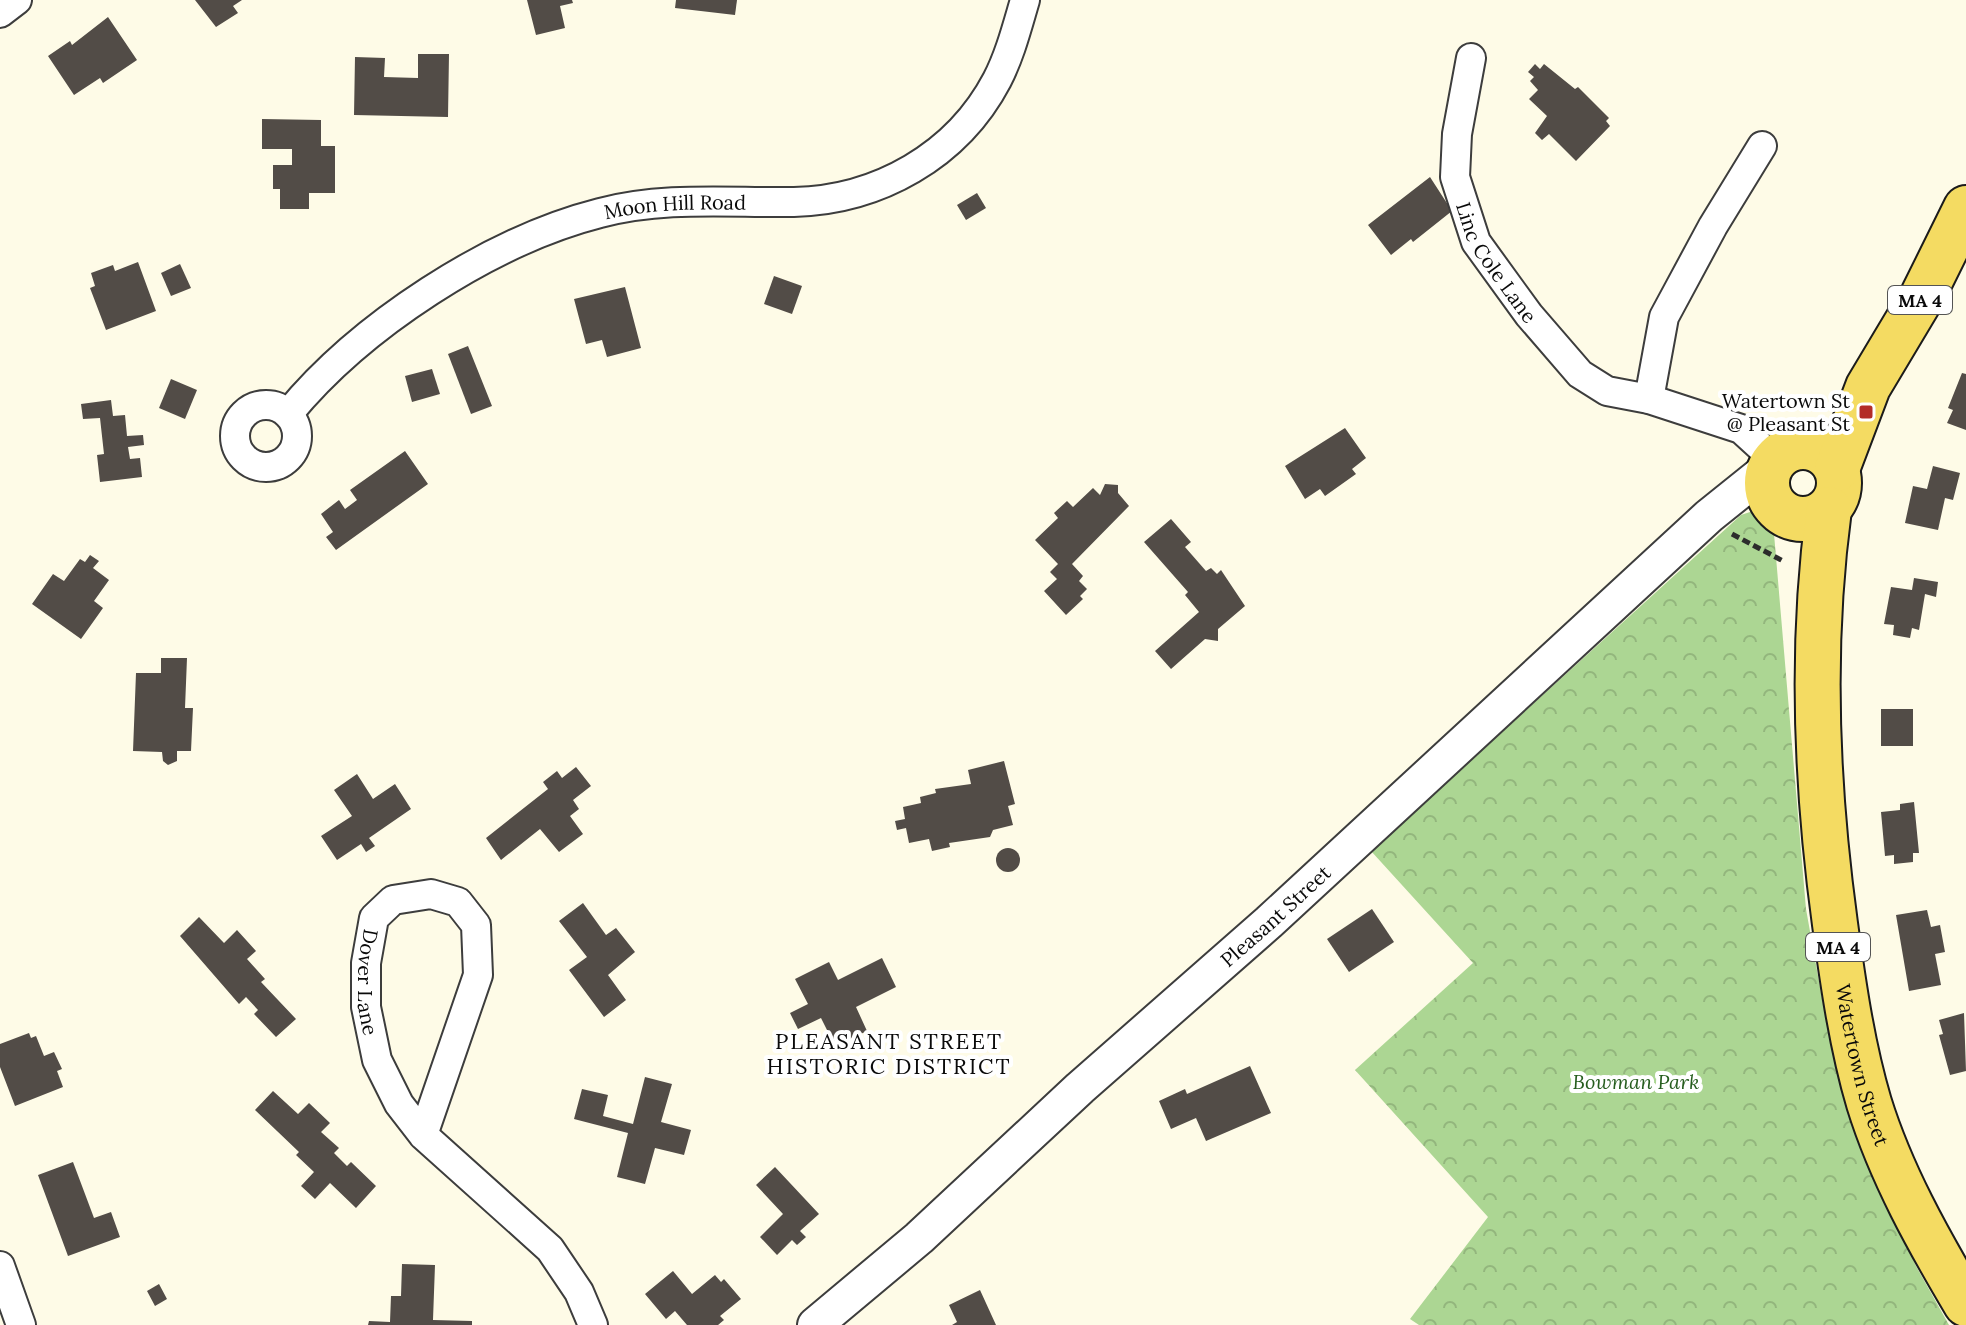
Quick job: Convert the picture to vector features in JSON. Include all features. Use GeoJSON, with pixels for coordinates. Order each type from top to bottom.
{"type":"FeatureCollection","features":[{"type":"Feature","properties":{"kind":"main road","name":"Pleasant Street"},"geometry":{"type":"LineString","coordinates":[[1780,488],[1868,387],[1923,295],[1966,208]]}},
{"type":"Feature","properties":{"kind":"main road","name":"Watertown Street"},"geometry":{"type":"LineString","coordinates":[[1780,488],[1803,564],[1815,683],[1826,858],[1842,978],[1869,1102],[1897,1177],[1966,1304]]}},
{"type":"Feature","properties":{"kind":"street"},"geometry":{"type":"LineString","coordinates":[[0,13],[17,0]]}},
{"type":"Feature","properties":{"kind":"street","name":"Moon Hill Road"},"geometry":{"type":"LineString","coordinates":[[288,414],[323,374],[396,317],[469,269],[558,225],[601,212],[675,201],[825,200],[882,184],[912,170],[935,155],[977,113],[1010,51],[1025,0]]}},
{"type":"Feature","properties":{"kind":"street","name":"Linc Cole Lane"},"geometry":{"type":"LineString","coordinates":[[1471,58],[1457,134],[1455,177],[1476,242],[1529,315],[1580,374],[1607,391],[1649,399],[1741,429],[1780,488]]}},
{"type":"Feature","properties":{"kind":"street"},"geometry":{"type":"LineString","coordinates":[[1649,399],[1664,317],[1713,226],[1762,146]]}},
{"type":"Feature","properties":{"kind":"street","name":"Pleasant Street"},"geometry":{"type":"LineString","coordinates":[[815,1325],[919,1238],[1080,1088],[1269,922],[1780,488]]}},
{"type":"Feature","properties":{"kind":"street","name":"Dover Lane"},"geometry":{"type":"LineString","coordinates":[[423,1135],[478,975],[476,925],[458,902],[431,894],[393,900],[374,918],[366,963],[366,1007],[377,1060],[399,1104],[423,1135],[550,1249],[579,1292],[593,1325]]}},
{"type":"Feature","properties":{"kind":"street"},"geometry":{"type":"LineString","coordinates":[[0,1266],[21,1325]]}},
{"type":"Feature","properties":{"kind":"path"},"geometry":{"type":"LineString","coordinates":[[1780,488],[1803,564]]}},
{"type":"Feature","properties":{"kind":"green space","name":"Bowman Park"},"geometry":{"type":"Polygon","coordinates":[[[1750,512],[1768,515],[1773,522],[1806,909],[1825,1015],[1872,1168],[1916,1266],[1949,1325],[1419,1325],[1410,1319],[1488,1217],[1355,1070],[1473,963],[1371,851],[1741,515],[1750,512]]]}},
{"type":"Feature","properties":{"kind":"building"},"geometry":{"type":"Polygon","coordinates":[[[195,0],[242,0],[233,6],[238,13],[216,27],[195,0]]]}},
{"type":"Feature","properties":{"kind":"building"},"geometry":{"type":"Polygon","coordinates":[[[527,0],[572,0],[573,3],[560,6],[565,28],[536,35],[527,0]]]}},
{"type":"Feature","properties":{"kind":"building"},"geometry":{"type":"Polygon","coordinates":[[[676,0],[737,0],[735,15],[675,8],[676,0]]]}},
{"type":"Feature","properties":{"kind":"building"},"geometry":{"type":"Polygon","coordinates":[[[108,17],[137,60],[103,83],[100,78],[74,95],[48,56],[70,41],[72,45],[108,17]]]}},
{"type":"Feature","properties":{"kind":"building"},"geometry":{"type":"Polygon","coordinates":[[[418,54],[449,54],[448,117],[354,115],[355,57],[385,58],[384,77],[418,78],[418,54]]]}},
{"type":"Feature","properties":{"kind":"building"},"geometry":{"type":"Polygon","coordinates":[[[1535,64],[1540,69],[1544,64],[1575,89],[1578,87],[1609,118],[1606,121],[1610,126],[1576,161],[1549,134],[1542,140],[1535,133],[1547,116],[1529,99],[1538,90],[1530,81],[1534,77],[1528,72],[1535,64]]]}},
{"type":"Feature","properties":{"kind":"building"},"geometry":{"type":"Polygon","coordinates":[[[262,119],[321,120],[321,146],[335,146],[335,193],[309,193],[309,209],[280,209],[280,189],[273,189],[273,165],[292,165],[292,149],[262,149],[262,119]]]}},
{"type":"Feature","properties":{"kind":"building"},"geometry":{"type":"Polygon","coordinates":[[[1430,177],[1452,211],[1391,255],[1368,225],[1430,177]]]}},
{"type":"Feature","properties":{"kind":"building"},"geometry":{"type":"Polygon","coordinates":[[[977,193],[986,208],[966,220],[957,205],[977,193]]]}},
{"type":"Feature","properties":{"kind":"building"},"geometry":{"type":"Polygon","coordinates":[[[138,262],[156,311],[106,330],[90,288],[95,286],[91,273],[113,265],[115,271],[138,262]]]}},
{"type":"Feature","properties":{"kind":"building"},"geometry":{"type":"Polygon","coordinates":[[[180,264],[191,288],[171,296],[161,273],[180,264]]]}},
{"type":"Feature","properties":{"kind":"building"},"geometry":{"type":"Polygon","coordinates":[[[774,276],[802,286],[792,314],[764,304],[774,276]]]}},
{"type":"Feature","properties":{"kind":"building"},"geometry":{"type":"Polygon","coordinates":[[[625,287],[641,348],[607,357],[602,340],[586,344],[574,299],[625,287]]]}},
{"type":"Feature","properties":{"kind":"building"},"geometry":{"type":"Polygon","coordinates":[[[468,346],[492,406],[471,414],[448,354],[468,346]]]}},
{"type":"Feature","properties":{"kind":"building"},"geometry":{"type":"Polygon","coordinates":[[[432,369],[440,394],[412,402],[405,376],[432,369]]]}},
{"type":"Feature","properties":{"kind":"building"},"geometry":{"type":"Polygon","coordinates":[[[1962,373],[1966,374],[1966,430],[1947,423],[1953,410],[1948,408],[1962,373]]]}},
{"type":"Feature","properties":{"kind":"building"},"geometry":{"type":"Polygon","coordinates":[[[171,379],[197,390],[185,419],[159,408],[171,379]]]}},
{"type":"Feature","properties":{"kind":"building"},"geometry":{"type":"Polygon","coordinates":[[[111,400],[113,416],[125,415],[127,436],[143,435],[144,445],[128,447],[130,459],[140,458],[142,477],[100,482],[97,455],[104,454],[100,418],[83,419],[81,404],[111,400]]]}},
{"type":"Feature","properties":{"kind":"building"},"geometry":{"type":"Polygon","coordinates":[[[1345,428],[1366,458],[1352,469],[1356,474],[1325,496],[1320,489],[1305,499],[1285,466],[1345,428]]]}},
{"type":"Feature","properties":{"kind":"building"},"geometry":{"type":"Polygon","coordinates":[[[405,451],[428,484],[336,550],[326,537],[333,532],[321,514],[339,500],[345,509],[357,500],[350,490],[405,451]]]}},
{"type":"Feature","properties":{"kind":"building"},"geometry":{"type":"Polygon","coordinates":[[[1933,466],[1960,473],[1953,500],[1945,498],[1938,530],[1905,523],[1913,486],[1927,489],[1933,466]]]}},
{"type":"Feature","properties":{"kind":"building"},"geometry":{"type":"Polygon","coordinates":[[[1105,484],[1118,485],[1118,493],[1129,506],[1072,564],[1083,576],[1079,581],[1087,589],[1080,596],[1083,599],[1066,615],[1044,591],[1057,579],[1050,572],[1058,564],[1035,540],[1058,518],[1054,513],[1067,501],[1073,507],[1093,488],[1100,495],[1105,484]]]}},
{"type":"Feature","properties":{"kind":"building"},"geometry":{"type":"Polygon","coordinates":[[[1171,519],[1191,542],[1185,547],[1206,571],[1211,568],[1217,574],[1221,570],[1245,606],[1218,629],[1218,641],[1205,639],[1171,669],[1155,651],[1199,612],[1185,595],[1188,592],[1144,542],[1171,519]]]}},
{"type":"Feature","properties":{"kind":"building"},"geometry":{"type":"Polygon","coordinates":[[[90,555],[99,561],[93,568],[109,580],[94,601],[103,608],[81,639],[32,604],[53,574],[64,581],[80,559],[85,562],[90,555]]]}},
{"type":"Feature","properties":{"kind":"building"},"geometry":{"type":"Polygon","coordinates":[[[1914,578],[1938,582],[1936,597],[1925,594],[1919,630],[1912,628],[1910,638],[1893,635],[1894,625],[1884,624],[1891,587],[1912,590],[1914,578]]]}},
{"type":"Feature","properties":{"kind":"building"},"geometry":{"type":"Polygon","coordinates":[[[161,658],[187,658],[185,708],[193,708],[191,751],[177,751],[177,761],[168,765],[163,761],[162,752],[133,751],[136,673],[161,673],[161,658]]]}},
{"type":"Feature","properties":{"kind":"building"},"geometry":{"type":"Polygon","coordinates":[[[1881,709],[1913,709],[1913,746],[1881,746],[1881,709]]]}},
{"type":"Feature","properties":{"kind":"building"},"geometry":{"type":"Polygon","coordinates":[[[1004,761],[1015,804],[1008,806],[1013,825],[993,830],[990,837],[949,843],[950,847],[932,851],[929,839],[909,843],[906,828],[897,830],[895,821],[905,819],[903,807],[921,803],[920,797],[936,793],[935,789],[971,784],[968,770],[1004,761]]]}},
{"type":"Feature","properties":{"kind":"building"},"geometry":{"type":"Polygon","coordinates":[[[576,767],[591,786],[573,800],[579,809],[570,816],[583,834],[559,852],[540,829],[501,860],[486,838],[548,789],[543,782],[557,771],[562,778],[576,767]]]}},
{"type":"Feature","properties":{"kind":"building"},"geometry":{"type":"Polygon","coordinates":[[[357,774],[373,799],[395,784],[411,809],[369,838],[375,846],[366,852],[361,844],[337,860],[321,836],[352,816],[334,790],[357,774]]]}},
{"type":"Feature","properties":{"kind":"building"},"geometry":{"type":"Polygon","coordinates":[[[1914,802],[1919,853],[1913,853],[1913,862],[1894,864],[1894,855],[1885,856],[1881,812],[1900,810],[1900,804],[1914,802]]]}},
{"type":"Feature","properties":{"kind":"building"},"geometry":{"type":"Polygon","coordinates":[[[1008,848],[1017,851],[1020,860],[1017,869],[1008,872],[999,869],[996,860],[999,851],[1008,848]]]}},
{"type":"Feature","properties":{"kind":"building"},"geometry":{"type":"Polygon","coordinates":[[[583,903],[606,935],[616,928],[635,952],[608,975],[626,1000],[604,1017],[569,970],[587,957],[559,921],[583,903]]]}},
{"type":"Feature","properties":{"kind":"building"},"geometry":{"type":"Polygon","coordinates":[[[1372,909],[1394,942],[1349,972],[1327,939],[1372,909]]]}},
{"type":"Feature","properties":{"kind":"building"},"geometry":{"type":"Polygon","coordinates":[[[1927,910],[1931,927],[1940,925],[1945,952],[1935,954],[1941,985],[1909,991],[1896,915],[1927,910]]]}},
{"type":"Feature","properties":{"kind":"building"},"geometry":{"type":"Polygon","coordinates":[[[199,917],[224,943],[237,930],[256,951],[247,959],[265,979],[261,982],[296,1019],[276,1037],[254,1014],[258,1010],[246,997],[239,1004],[180,936],[199,917]]]}},
{"type":"Feature","properties":{"kind":"building"},"geometry":{"type":"Polygon","coordinates":[[[882,958],[896,987],[856,1007],[867,1031],[835,1046],[821,1018],[798,1029],[790,1013],[808,1004],[795,979],[829,962],[838,980],[882,958]]]}},
{"type":"Feature","properties":{"kind":"building"},"geometry":{"type":"Polygon","coordinates":[[[1964,1013],[1966,1071],[1950,1075],[1939,1035],[1943,1034],[1939,1020],[1964,1013]]]}},
{"type":"Feature","properties":{"kind":"building"},"geometry":{"type":"Polygon","coordinates":[[[29,1033],[31,1038],[36,1036],[44,1056],[54,1052],[62,1069],[57,1071],[63,1087],[15,1106],[0,1067],[0,1044],[29,1033]]]}},
{"type":"Feature","properties":{"kind":"building"},"geometry":{"type":"Polygon","coordinates":[[[1250,1066],[1271,1113],[1206,1141],[1196,1118],[1171,1129],[1159,1101],[1185,1089],[1187,1094],[1250,1066]]]}},
{"type":"Feature","properties":{"kind":"building"},"geometry":{"type":"Polygon","coordinates":[[[645,1077],[672,1084],[661,1122],[691,1130],[684,1155],[655,1148],[645,1184],[617,1177],[628,1133],[574,1119],[582,1089],[608,1095],[603,1116],[633,1124],[645,1077]]]}},
{"type":"Feature","properties":{"kind":"building"},"geometry":{"type":"Polygon","coordinates":[[[273,1091],[298,1114],[309,1103],[330,1123],[321,1132],[339,1148],[334,1153],[347,1166],[351,1162],[376,1186],[356,1208],[330,1183],[315,1199],[301,1186],[314,1172],[296,1155],[299,1152],[255,1110],[273,1091]]]}},
{"type":"Feature","properties":{"kind":"building"},"geometry":{"type":"Polygon","coordinates":[[[73,1162],[94,1218],[111,1212],[120,1237],[68,1256],[38,1175],[73,1162]]]}},
{"type":"Feature","properties":{"kind":"building"},"geometry":{"type":"Polygon","coordinates":[[[775,1167],[819,1214],[800,1231],[806,1237],[797,1245],[792,1240],[777,1255],[760,1237],[783,1214],[756,1185],[775,1167]]]}},
{"type":"Feature","properties":{"kind":"building"},"geometry":{"type":"Polygon","coordinates":[[[402,1264],[435,1265],[433,1320],[472,1321],[472,1325],[368,1325],[369,1321],[390,1322],[391,1296],[401,1296],[402,1264]]]}},
{"type":"Feature","properties":{"kind":"building"},"geometry":{"type":"Polygon","coordinates":[[[673,1271],[692,1294],[715,1275],[721,1282],[724,1279],[741,1299],[720,1316],[724,1320],[718,1325],[687,1325],[675,1311],[666,1319],[645,1294],[673,1271]]]}},
{"type":"Feature","properties":{"kind":"building"},"geometry":{"type":"Polygon","coordinates":[[[159,1284],[167,1299],[155,1306],[147,1291],[159,1284]]]}},
{"type":"Feature","properties":{"kind":"building"},"geometry":{"type":"Polygon","coordinates":[[[980,1290],[996,1325],[952,1325],[957,1322],[949,1305],[980,1290]]]}},
{"type":"Feature","properties":{"kind":"place","name":"Watertown St @ Pleasant St"},"geometry":{"type":"Point","coordinates":[1866,412]}},
{"type":"Feature","properties":{"kind":"district","name":"PLEASANT STREET HISTORIC DISTRICT"},"geometry":{"type":"Point","coordinates":[889,1054]}}]}
